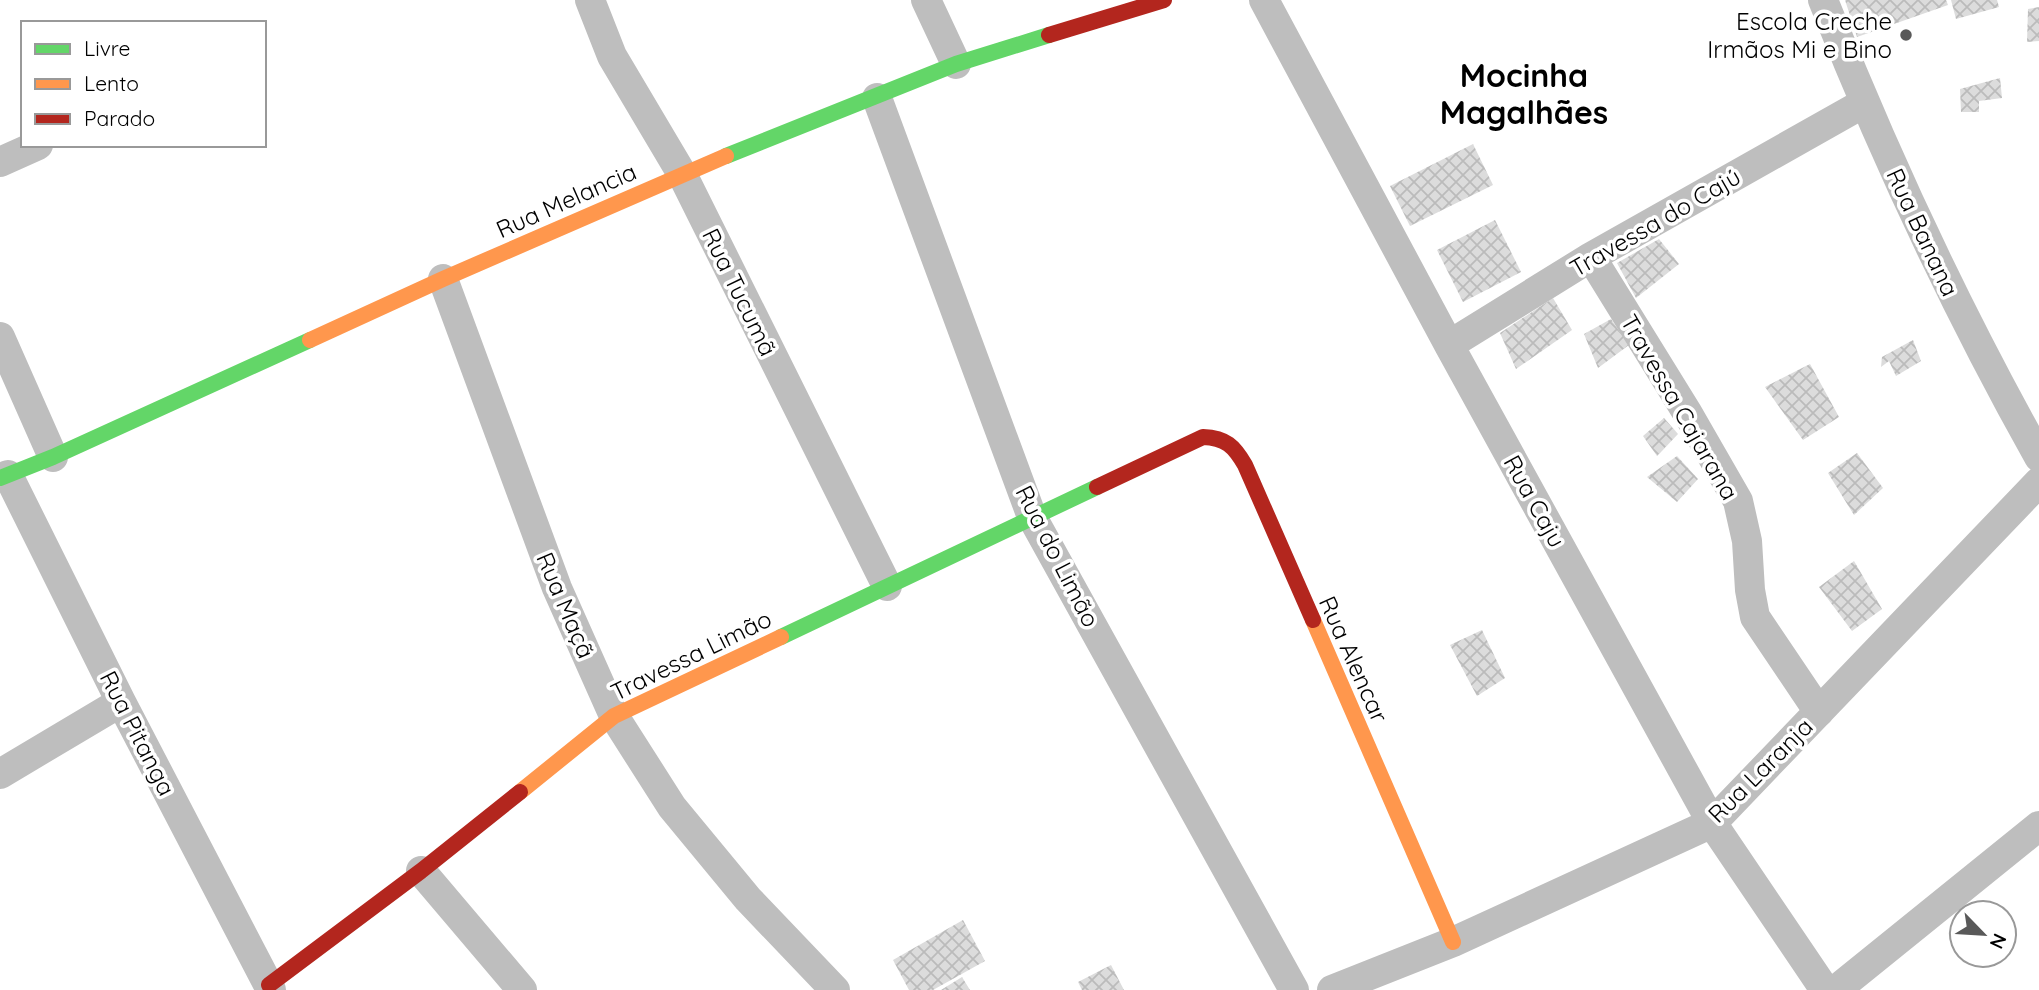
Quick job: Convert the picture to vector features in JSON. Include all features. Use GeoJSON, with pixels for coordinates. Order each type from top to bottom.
{"type":"FeatureCollection","features":[{"type":"Feature","properties":{"kind":"street","name":"Rua Tucumã"},"geometry":{"type":"LineString","coordinates":[[590,0],[612,57],[682,174],[887,586]]}},
{"type":"Feature","properties":{"kind":"street"},"geometry":{"type":"LineString","coordinates":[[926,0],[956,64]]}},
{"type":"Feature","properties":{"kind":"street","name":"Rua Melancia"},"geometry":{"type":"LineString","coordinates":[[4,476],[53,457],[443,279],[682,174],[877,98],[956,64],[1164,0]]}},
{"type":"Feature","properties":{"kind":"street","name":"Rua Caju"},"geometry":{"type":"LineString","coordinates":[[1264,0],[1449,345],[1712,823],[1825,990]]}},
{"type":"Feature","properties":{"kind":"street","name":"Rua Banana"},"geometry":{"type":"LineString","coordinates":[[1823,0],[1864,103],[1941,271],[2039,457]]}},
{"type":"Feature","properties":{"kind":"street","name":"Rua do Limão"},"geometry":{"type":"LineString","coordinates":[[877,98],[1032,517],[1294,990]]}},
{"type":"Feature","properties":{"kind":"street","name":"Travessa do Cajú"},"geometry":{"type":"LineString","coordinates":[[1449,345],[1591,257],[1864,103]]}},
{"type":"Feature","properties":{"kind":"street"},"geometry":{"type":"LineString","coordinates":[[0,162],[34,147]]}},
{"type":"Feature","properties":{"kind":"street","name":"Travessa Cajarana"},"geometry":{"type":"LineString","coordinates":[[1591,257],[1738,501],[1747,541],[1750,590],[1755,617],[1819,712]]}},
{"type":"Feature","properties":{"kind":"street","name":"Rua Maçã"},"geometry":{"type":"LineString","coordinates":[[443,279],[557,588],[614,716],[672,807],[748,900],[835,990]]}},
{"type":"Feature","properties":{"kind":"street"},"geometry":{"type":"LineString","coordinates":[[0,337],[53,457]]}},
{"type":"Feature","properties":{"kind":"street","name":"Rua Alencar"},"geometry":{"type":"LineString","coordinates":[[1183,447],[1203,437],[1220,437],[1233,444],[1245,465],[1453,942]]}},
{"type":"Feature","properties":{"kind":"street","name":"Travessa Limão"},"geometry":{"type":"LineString","coordinates":[[270,988],[614,716],[1183,447]]}},
{"type":"Feature","properties":{"kind":"street","name":"Rua Pitanga"},"geometry":{"type":"LineString","coordinates":[[4,476],[270,988]]}},
{"type":"Feature","properties":{"kind":"street","name":"Rua Laranja"},"geometry":{"type":"LineString","coordinates":[[1332,990],[1453,942],[1712,823],[2039,482]]}},
{"type":"Feature","properties":{"kind":"street"},"geometry":{"type":"LineString","coordinates":[[0,774],[121,702]]}},
{"type":"Feature","properties":{"kind":"street"},"geometry":{"type":"LineString","coordinates":[[1836,990],[2039,825]]}},
{"type":"Feature","properties":{"kind":"street"},"geometry":{"type":"LineString","coordinates":[[421,871],[522,990]]}},
{"type":"Feature","properties":{"kind":"building"},"geometry":{"type":"Polygon","coordinates":[[[1845,0],[1946,0],[1948,5],[1857,37],[1845,0]]]}},
{"type":"Feature","properties":{"kind":"building"},"geometry":{"type":"Polygon","coordinates":[[[1951,0],[1997,0],[1999,7],[1956,19],[1951,0]]]}},
{"type":"Feature","properties":{"kind":"building"},"geometry":{"type":"Polygon","coordinates":[[[2039,7],[2039,41],[2027,42],[2028,9],[2039,7]]]}},
{"type":"Feature","properties":{"kind":"building"},"geometry":{"type":"Polygon","coordinates":[[[2000,78],[2002,98],[1979,101],[1979,112],[1961,112],[1960,89],[2000,78]]]}},
{"type":"Feature","properties":{"kind":"building"},"geometry":{"type":"Polygon","coordinates":[[[1473,144],[1493,185],[1410,226],[1390,186],[1473,144]]]}},
{"type":"Feature","properties":{"kind":"building"},"geometry":{"type":"Polygon","coordinates":[[[1495,220],[1521,272],[1463,302],[1437,250],[1495,220]]]}},
{"type":"Feature","properties":{"kind":"building"},"geometry":{"type":"Polygon","coordinates":[[[1659,239],[1679,264],[1636,298],[1617,263],[1659,239]]]}},
{"type":"Feature","properties":{"kind":"building"},"geometry":{"type":"Polygon","coordinates":[[[1553,298],[1572,330],[1516,369],[1500,333],[1553,298]]]}},
{"type":"Feature","properties":{"kind":"building"},"geometry":{"type":"Polygon","coordinates":[[[1611,319],[1629,345],[1598,368],[1584,334],[1611,319]]]}},
{"type":"Feature","properties":{"kind":"building"},"geometry":{"type":"Polygon","coordinates":[[[1913,340],[1921,361],[1896,376],[1889,361],[1881,367],[1882,357],[1913,340]]]}},
{"type":"Feature","properties":{"kind":"building"},"geometry":{"type":"Polygon","coordinates":[[[1810,364],[1839,417],[1803,440],[1765,387],[1810,364]]]}},
{"type":"Feature","properties":{"kind":"building"},"geometry":{"type":"Polygon","coordinates":[[[1664,418],[1678,434],[1657,456],[1643,436],[1664,418]]]}},
{"type":"Feature","properties":{"kind":"building"},"geometry":{"type":"Polygon","coordinates":[[[1857,453],[1883,488],[1854,515],[1828,473],[1857,453]]]}},
{"type":"Feature","properties":{"kind":"building"},"geometry":{"type":"Polygon","coordinates":[[[1677,456],[1698,479],[1677,502],[1647,477],[1677,456]]]}},
{"type":"Feature","properties":{"kind":"building"},"geometry":{"type":"Polygon","coordinates":[[[1854,561],[1882,609],[1852,631],[1819,587],[1854,561]]]}},
{"type":"Feature","properties":{"kind":"building"},"geometry":{"type":"Polygon","coordinates":[[[1482,630],[1505,678],[1477,696],[1450,645],[1482,630]]]}},
{"type":"Feature","properties":{"kind":"building"},"geometry":{"type":"Polygon","coordinates":[[[963,920],[985,961],[933,990],[909,990],[893,960],[963,920]]]}},
{"type":"Feature","properties":{"kind":"building"},"geometry":{"type":"Polygon","coordinates":[[[1111,965],[1124,990],[1082,990],[1078,982],[1111,965]]]}},
{"type":"Feature","properties":{"kind":"building"},"geometry":{"type":"Polygon","coordinates":[[[962,977],[970,990],[941,990],[962,977]]]}},
{"type":"Feature","properties":{"kind":"traffic: fast"},"geometry":{"type":"LineString","coordinates":[[726,156],[956,64],[1049,35]]}},
{"type":"Feature","properties":{"kind":"traffic: fast"},"geometry":{"type":"LineString","coordinates":[[0,478],[53,457],[310,340]]}},
{"type":"Feature","properties":{"kind":"traffic: fast"},"geometry":{"type":"LineString","coordinates":[[781,637],[1097,487]]}},
{"type":"Feature","properties":{"kind":"traffic: slow"},"geometry":{"type":"LineString","coordinates":[[310,340],[726,156]]}},
{"type":"Feature","properties":{"kind":"traffic: slow"},"geometry":{"type":"LineString","coordinates":[[1313,620],[1453,942]]}},
{"type":"Feature","properties":{"kind":"traffic: slow"},"geometry":{"type":"LineString","coordinates":[[520,792],[614,716],[781,637]]}},
{"type":"Feature","properties":{"kind":"traffic: jam"},"geometry":{"type":"LineString","coordinates":[[1049,35],[1164,0]]}},
{"type":"Feature","properties":{"kind":"traffic: jam"},"geometry":{"type":"LineString","coordinates":[[1097,487],[1203,437],[1229,444],[1245,465],[1313,620]]}},
{"type":"Feature","properties":{"kind":"traffic: jam"},"geometry":{"type":"LineString","coordinates":[[269,985],[421,871],[520,792]]}},
{"type":"Feature","properties":{"kind":"place","name":"Escola Creche Irmãos Mi e Bino"},"geometry":{"type":"Point","coordinates":[1906,35]}},
{"type":"Feature","properties":{"kind":"district","name":"Mocinha Magalhães"},"geometry":{"type":"Point","coordinates":[1524,94]}}]}
